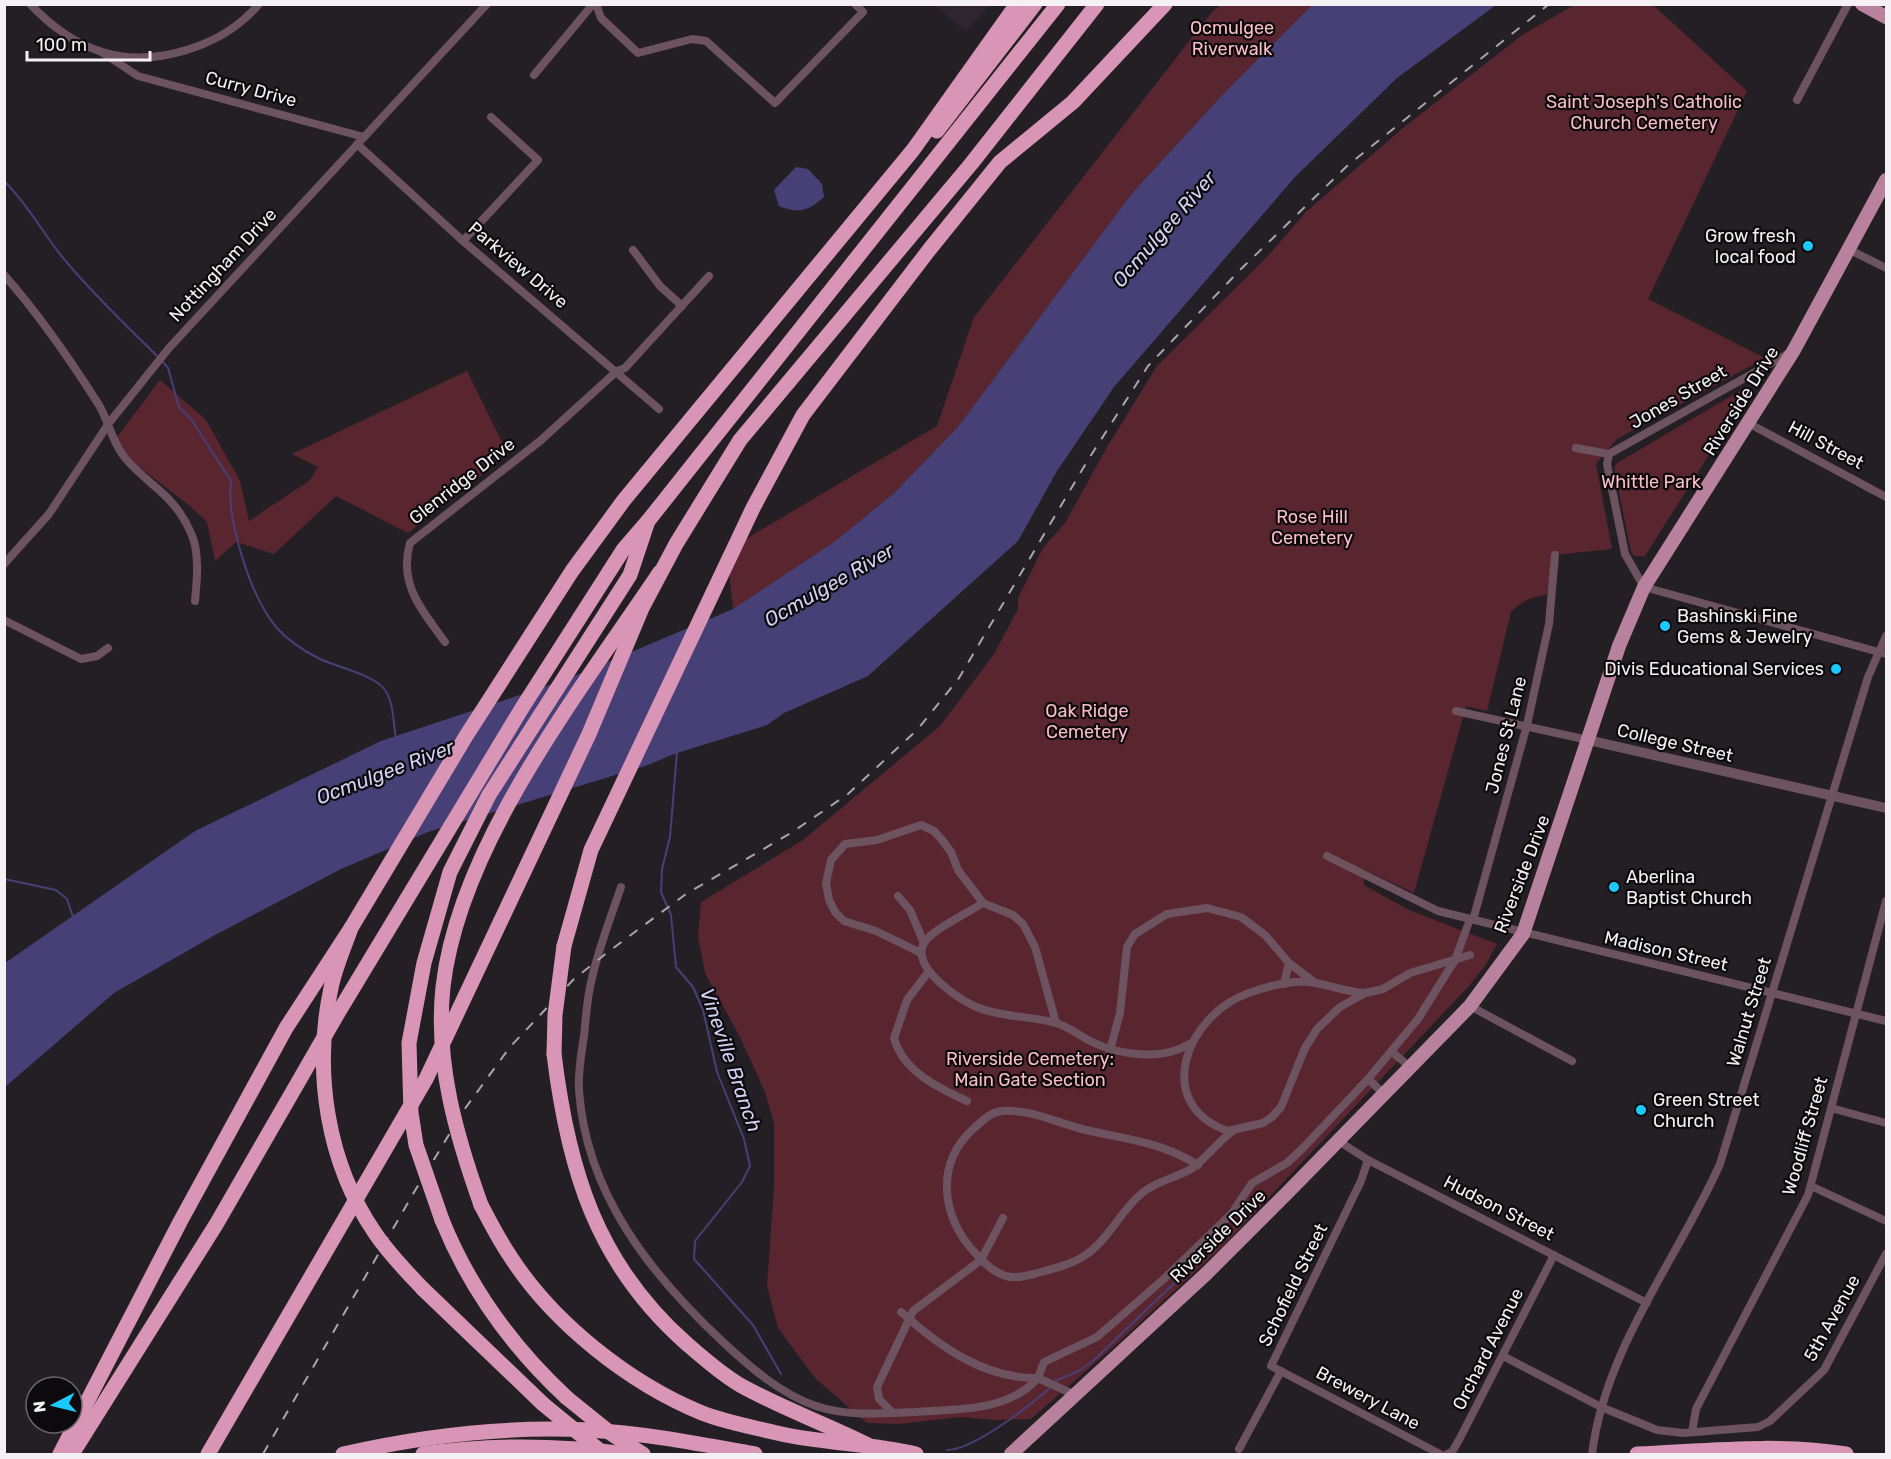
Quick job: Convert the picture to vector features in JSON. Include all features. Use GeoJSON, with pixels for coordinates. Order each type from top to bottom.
{"type":"FeatureCollection","features":[{"type":"Feature","properties":{"kind":"highway"},"geometry":{"type":"LineString","coordinates":[[60,1455],[180,1222],[286,1029],[351,928],[466,736],[572,571],[624,500],[913,150],[1017,4]]}},
{"type":"Feature","properties":{"kind":"highway"},"geometry":{"type":"LineString","coordinates":[[913,150],[942,127],[1035,4]]}},
{"type":"Feature","properties":{"kind":"highway"},"geometry":{"type":"LineString","coordinates":[[72,1455],[217,1223],[395,919],[522,708],[622,550],[648,521],[1059,4]]}},
{"type":"Feature","properties":{"kind":"highway"},"geometry":{"type":"LineString","coordinates":[[916,1455],[868,1445],[778,1433],[704,1413],[666,1396],[632,1375],[594,1348],[550,1306],[510,1257],[481,1205],[456,1133],[444,1069],[442,989],[458,920],[474,875],[530,768],[660,572],[740,440],[971,164],[1097,4]]}},
{"type":"Feature","properties":{"kind":"highway"},"geometry":{"type":"LineString","coordinates":[[868,1445],[738,1384],[671,1330],[644,1300],[606,1247],[584,1196],[564,1128],[554,1054],[555,1015],[564,945],[591,850],[753,508],[803,415],[929,250],[1000,162],[1073,102],[1165,4]]}},
{"type":"Feature","properties":{"kind":"highway"},"geometry":{"type":"LineString","coordinates":[[643,1455],[613,1435],[567,1398],[519,1350],[492,1315],[459,1259],[442,1220],[416,1145],[411,1113],[409,1043],[424,963],[450,872],[489,795],[630,575],[648,521]]}},
{"type":"Feature","properties":{"kind":"highway"},"geometry":{"type":"LineString","coordinates":[[208,1455],[426,1079],[518,888],[660,572]]}},
{"type":"Feature","properties":{"kind":"highway"},"geometry":{"type":"LineString","coordinates":[[351,928],[331,988],[325,1032],[325,1088],[329,1122],[337,1156],[357,1204],[386,1249],[423,1288],[543,1404],[604,1455]]}},
{"type":"Feature","properties":{"kind":"highway"},"geometry":{"type":"LineString","coordinates":[[344,1455],[428,1439],[563,1429],[622,1433],[755,1455]]}},
{"type":"Feature","properties":{"kind":"highway"},"geometry":{"type":"LineString","coordinates":[[423,1455],[469,1449],[528,1446],[626,1455]]}},
{"type":"Feature","properties":{"kind":"highway"},"geometry":{"type":"LineString","coordinates":[[1742,1448],[1774,1455]]}},
{"type":"Feature","properties":{"kind":"highway"},"geometry":{"type":"LineString","coordinates":[[1637,1455],[1742,1448],[1822,1450],[1846,1455]]}},
{"type":"Feature","properties":{"kind":"main road"},"geometry":{"type":"LineString","coordinates":[[1862,4],[1887,16]]}},
{"type":"Feature","properties":{"kind":"main road","name":"Riverside Drive"},"geometry":{"type":"LineString","coordinates":[[1011,1455],[1207,1273],[1384,1094],[1470,1006],[1523,934],[1619,646],[1644,587],[1750,423],[1794,350],[1887,180]]}},
{"type":"Feature","properties":{"kind":"street"},"geometry":{"type":"LineString","coordinates":[[30,4],[64,33],[100,51],[141,56],[168,54],[194,47],[228,31],[259,4]]}},
{"type":"Feature","properties":{"kind":"street","name":"Nottingham Drive"},"geometry":{"type":"LineString","coordinates":[[4,564],[8,555],[49,514],[109,423],[156,363],[487,4]]}},
{"type":"Feature","properties":{"kind":"street"},"geometry":{"type":"LineString","coordinates":[[534,75],[595,4],[601,18],[638,53],[692,39],[706,41],[775,104],[863,12],[855,4]]}},
{"type":"Feature","properties":{"kind":"street"},"geometry":{"type":"LineString","coordinates":[[1797,99],[1848,4]]}},
{"type":"Feature","properties":{"kind":"street","name":"Curry Drive"},"geometry":{"type":"LineString","coordinates":[[100,51],[138,76],[364,137]]}},
{"type":"Feature","properties":{"kind":"street"},"geometry":{"type":"LineString","coordinates":[[464,241],[538,160],[491,117]]}},
{"type":"Feature","properties":{"kind":"street","name":"Parkview Drive"},"geometry":{"type":"LineString","coordinates":[[357,144],[464,241],[659,409]]}},
{"type":"Feature","properties":{"kind":"street"},"geometry":{"type":"LineString","coordinates":[[1848,249],[1887,268]]}},
{"type":"Feature","properties":{"kind":"street"},"geometry":{"type":"LineString","coordinates":[[633,250],[660,286],[682,306]]}},
{"type":"Feature","properties":{"kind":"street"},"geometry":{"type":"LineString","coordinates":[[4,275],[29,302],[109,423],[114,441],[125,457],[161,489],[180,512],[192,536],[198,572],[195,601]]}},
{"type":"Feature","properties":{"kind":"street","name":"Glenridge Drive"},"geometry":{"type":"LineString","coordinates":[[445,642],[423,611],[406,576],[405,562],[410,543],[418,534],[540,441],[617,371],[625,368],[709,276]]}},
{"type":"Feature","properties":{"kind":"street","name":"Jones Street"},"geometry":{"type":"LineString","coordinates":[[1609,454],[1794,350]]}},
{"type":"Feature","properties":{"kind":"street","name":"Hill Street"},"geometry":{"type":"LineString","coordinates":[[1750,423],[1887,497]]}},
{"type":"Feature","properties":{"kind":"street"},"geometry":{"type":"LineString","coordinates":[[1576,448],[1609,454],[1607,464],[1625,554],[1644,587],[1882,653]]}},
{"type":"Feature","properties":{"kind":"street","name":"Jones St Lane"},"geometry":{"type":"LineString","coordinates":[[621,887],[591,980],[579,1076],[582,1107],[592,1152],[614,1211],[638,1250],[664,1283],[702,1322],[769,1381],[796,1398],[818,1407],[877,1415],[988,1406],[1015,1394],[1038,1378],[1044,1362],[1091,1341],[1166,1278],[1232,1213],[1252,1184],[1287,1163],[1368,1079],[1392,1052],[1432,999],[1455,960],[1472,920],[1527,725],[1549,624],[1555,555]]}},
{"type":"Feature","properties":{"kind":"street"},"geometry":{"type":"LineString","coordinates":[[4,620],[81,659],[97,656],[108,648]]}},
{"type":"Feature","properties":{"kind":"street","name":"Walnut Street"},"geometry":{"type":"LineString","coordinates":[[1592,1455],[1601,1407],[1616,1366],[1647,1303],[1703,1201],[1720,1164],[1831,795],[1887,636]]}},
{"type":"Feature","properties":{"kind":"street","name":"College Street"},"geometry":{"type":"LineString","coordinates":[[1456,711],[1527,725],[1887,808]]}},
{"type":"Feature","properties":{"kind":"street"},"geometry":{"type":"LineString","coordinates":[[921,953],[876,931],[844,921],[835,912],[827,892],[827,873],[837,851],[845,844],[877,840],[921,825],[942,840],[951,852],[958,870],[983,903],[1013,915],[1030,936],[1056,1023]]}},
{"type":"Feature","properties":{"kind":"street","name":"Madison Street"},"geometry":{"type":"LineString","coordinates":[[1327,856],[1438,911],[1523,934],[1887,1021]]}},
{"type":"Feature","properties":{"kind":"street"},"geometry":{"type":"LineString","coordinates":[[898,896],[910,910],[924,943]]}},
{"type":"Feature","properties":{"kind":"street","name":"Woodliff Street"},"geometry":{"type":"LineString","coordinates":[[1692,1432],[1696,1409],[1811,1186],[1887,901]]}},
{"type":"Feature","properties":{"kind":"street"},"geometry":{"type":"LineString","coordinates":[[983,903],[924,943],[921,953],[923,963],[929,971],[956,996],[980,1009],[1025,1015],[1056,1023],[1110,1050],[1171,1053],[1179,1057],[1184,1066]]}},
{"type":"Feature","properties":{"kind":"street"},"geometry":{"type":"LineString","coordinates":[[1110,1050],[1120,1013],[1127,946],[1135,934],[1155,919],[1186,909],[1223,910],[1241,917],[1255,927],[1289,963],[1315,982],[1337,990],[1365,993]]}},
{"type":"Feature","properties":{"kind":"street"},"geometry":{"type":"LineString","coordinates":[[1315,982],[1284,984],[1230,1000],[1204,1023],[1190,1044],[1184,1066],[1186,1084],[1192,1101],[1198,1109],[1224,1130],[1233,1131],[1263,1123],[1281,1107],[1305,1048],[1317,1029],[1340,1007],[1365,993],[1383,989],[1410,973],[1470,955]]}},
{"type":"Feature","properties":{"kind":"street"},"geometry":{"type":"LineString","coordinates":[[1284,984],[1289,963]]}},
{"type":"Feature","properties":{"kind":"street"},"geometry":{"type":"LineString","coordinates":[[929,971],[904,1006],[894,1038],[905,1061],[918,1073],[947,1092],[967,1101]]}},
{"type":"Feature","properties":{"kind":"street"},"geometry":{"type":"LineString","coordinates":[[1337,990],[1340,1007]]}},
{"type":"Feature","properties":{"kind":"street"},"geometry":{"type":"LineString","coordinates":[[1470,1006],[1572,1061]]}},
{"type":"Feature","properties":{"kind":"street"},"geometry":{"type":"LineString","coordinates":[[1171,1053],[1190,1044]]}},
{"type":"Feature","properties":{"kind":"street"},"geometry":{"type":"LineString","coordinates":[[1392,1052],[1410,1067]]}},
{"type":"Feature","properties":{"kind":"street"},"geometry":{"type":"LineString","coordinates":[[1368,1079],[1384,1094]]}},
{"type":"Feature","properties":{"kind":"street"},"geometry":{"type":"LineString","coordinates":[[1831,1108],[1887,1123]]}},
{"type":"Feature","properties":{"kind":"street"},"geometry":{"type":"LineString","coordinates":[[1198,1165],[1163,1146],[1099,1133],[1028,1114],[996,1112],[959,1144],[947,1172],[948,1199],[954,1225],[981,1260],[1000,1274],[1015,1277],[1076,1260],[1097,1246],[1144,1191],[1198,1165],[1233,1131]]}},
{"type":"Feature","properties":{"kind":"street","name":"Hudson Street"},"geometry":{"type":"LineString","coordinates":[[1337,1140],[1368,1160],[1647,1303]]}},
{"type":"Feature","properties":{"kind":"street","name":"Schofield Street"},"geometry":{"type":"LineString","coordinates":[[1239,1449],[1281,1371],[1271,1366],[1356,1192],[1368,1160]]}},
{"type":"Feature","properties":{"kind":"street"},"geometry":{"type":"LineString","coordinates":[[1811,1186],[1887,1221]]}},
{"type":"Feature","properties":{"kind":"street"},"geometry":{"type":"LineString","coordinates":[[893,1413],[879,1399],[877,1387],[913,1311],[981,1260],[1003,1218]]}},
{"type":"Feature","properties":{"kind":"street","name":"5th Avenue"},"geometry":{"type":"LineString","coordinates":[[1503,1356],[1601,1407],[1657,1430],[1692,1432],[1750,1429],[1764,1424],[1778,1414],[1824,1370],[1887,1254]]}},
{"type":"Feature","properties":{"kind":"street","name":"Orchard Avenue"},"geometry":{"type":"LineString","coordinates":[[1447,1455],[1452,1452],[1554,1255]]}},
{"type":"Feature","properties":{"kind":"street"},"geometry":{"type":"LineString","coordinates":[[901,1312],[942,1347],[975,1365],[1027,1378],[1038,1378],[1075,1395]]}},
{"type":"Feature","properties":{"kind":"street","name":"Brewery Lane"},"geometry":{"type":"LineString","coordinates":[[1281,1371],[1440,1455]]}},
{"type":"Feature","properties":{"kind":"shaded area"},"geometry":{"type":"Polygon","coordinates":[[[935,5],[989,5],[966,32],[935,5]]]}},
{"type":"Feature","properties":{"kind":"green space","name":"Ocmulgee Riverwalk"},"geometry":{"type":"Polygon","coordinates":[[[1221,5],[1312,5],[1227,90],[1133,192],[957,428],[893,494],[834,542],[733,609],[727,553],[754,534],[937,426],[974,317],[1212,12],[1221,5]]]}},
{"type":"Feature","properties":{"kind":"green space"},"geometry":{"type":"Polygon","coordinates":[[[1574,5],[1653,5],[1747,91],[1648,299],[1765,358],[1617,439],[1596,464],[1612,549],[1553,555],[1547,595],[1528,600],[1511,612],[1487,711],[1466,706],[1414,893],[1363,869],[1364,885],[1409,910],[1497,944],[1485,966],[1468,987],[1222,1247],[1031,1419],[996,1420],[960,1417],[900,1424],[867,1423],[815,1378],[778,1328],[767,1286],[774,1188],[774,1124],[765,1092],[741,1039],[705,973],[698,936],[701,902],[803,840],[940,726],[994,654],[1018,609],[1018,598],[1043,548],[1065,523],[1107,447],[1157,366],[1266,258],[1306,212],[1403,128],[1521,36],[1574,5]]]}},
{"type":"Feature","properties":{"kind":"green space"},"geometry":{"type":"Polygon","coordinates":[[[467,371],[508,454],[408,533],[336,496],[274,554],[236,542],[215,561],[207,522],[190,506],[111,445],[160,380],[206,420],[240,481],[249,521],[310,480],[318,467],[292,454],[467,371]]]}},
{"type":"Feature","properties":{"kind":"green space","name":"Whittle Park"},"geometry":{"type":"Polygon","coordinates":[[[1743,389],[1748,393],[1645,556],[1634,556],[1631,552],[1614,468],[1617,463],[1743,389]]]}},
{"type":"Feature","properties":{"kind":"water","name":"Ocmulgee River"},"geometry":{"type":"Polygon","coordinates":[[[1312,5],[1496,5],[1397,78],[1295,177],[1114,387],[1057,471],[1018,541],[868,676],[784,713],[767,725],[674,754],[648,765],[428,832],[341,869],[215,935],[114,993],[5,1087],[5,963],[195,831],[381,741],[565,680],[733,609],[834,542],[893,494],[957,428],[1133,192],[1227,90],[1312,5]]]}},
{"type":"Feature","properties":{"kind":"water"},"geometry":{"type":"Polygon","coordinates":[[[796,167],[808,169],[822,184],[824,197],[803,210],[792,210],[779,206],[774,190],[796,167]]]}},
{"type":"Feature","properties":{"kind":"waterway"},"geometry":{"type":"LineString","coordinates":[[4,181],[22,201],[60,255],[79,277],[158,357]]}},
{"type":"Feature","properties":{"kind":"waterway"},"geometry":{"type":"LineString","coordinates":[[162,361],[168,368],[179,407],[191,419],[231,481],[230,497],[236,536],[249,578],[267,614],[276,627],[302,649],[320,659],[365,676],[380,685],[390,701],[396,738]]}},
{"type":"Feature","properties":{"kind":"waterway","name":"Vineville Branch"},"geometry":{"type":"LineString","coordinates":[[677,752],[670,837],[662,869],[661,892],[671,915],[676,967],[693,987],[703,1010],[717,1072],[744,1139],[750,1166],[742,1182],[695,1241],[694,1259],[753,1325],[781,1374]]}},
{"type":"Feature","properties":{"kind":"waterway"},"geometry":{"type":"LineString","coordinates":[[4,879],[56,890],[67,899],[74,920]]}},
{"type":"Feature","properties":{"kind":"waterway"},"geometry":{"type":"LineString","coordinates":[[1055,1381],[1079,1371],[1093,1361],[1215,1244]]}},
{"type":"Feature","properties":{"kind":"waterway"},"geometry":{"type":"LineString","coordinates":[[947,1450],[971,1443],[985,1435],[1049,1389]]}},
{"type":"Feature","properties":{"kind":"railway"},"geometry":{"type":"LineString","coordinates":[[263,1454],[413,1194],[464,1110],[510,1047],[574,979],[608,952],[686,894],[791,833],[848,794],[918,729],[959,678],[1088,460],[1148,366],[1240,270],[1347,166],[1549,4]]}},
{"type":"Feature","properties":{"kind":"place","name":"Grow fresh local food"},"geometry":{"type":"Point","coordinates":[1808,246]}},
{"type":"Feature","properties":{"kind":"place","name":"Bashinski Fine Gems & Jewelry"},"geometry":{"type":"Point","coordinates":[1665,626]}},
{"type":"Feature","properties":{"kind":"place","name":"Divis Educational Services"},"geometry":{"type":"Point","coordinates":[1836,669]}},
{"type":"Feature","properties":{"kind":"place","name":"Aberlina Baptist Church"},"geometry":{"type":"Point","coordinates":[1614,887]}},
{"type":"Feature","properties":{"kind":"place","name":"Green Street Church"},"geometry":{"type":"Point","coordinates":[1641,1110]}},
{"type":"Feature","properties":{"kind":"park label","name":"Saint Joseph's Catholic Church Cemetery"},"geometry":{"type":"Point","coordinates":[1644,112]}},
{"type":"Feature","properties":{"kind":"park label","name":"Rose Hill Cemetery"},"geometry":{"type":"Point","coordinates":[1312,527]}},
{"type":"Feature","properties":{"kind":"park label","name":"Oak Ridge Cemetery"},"geometry":{"type":"Point","coordinates":[1087,721]}},
{"type":"Feature","properties":{"kind":"park label","name":"Riverside Cemetery: Main Gate Section"},"geometry":{"type":"Point","coordinates":[1030,1069]}}]}
